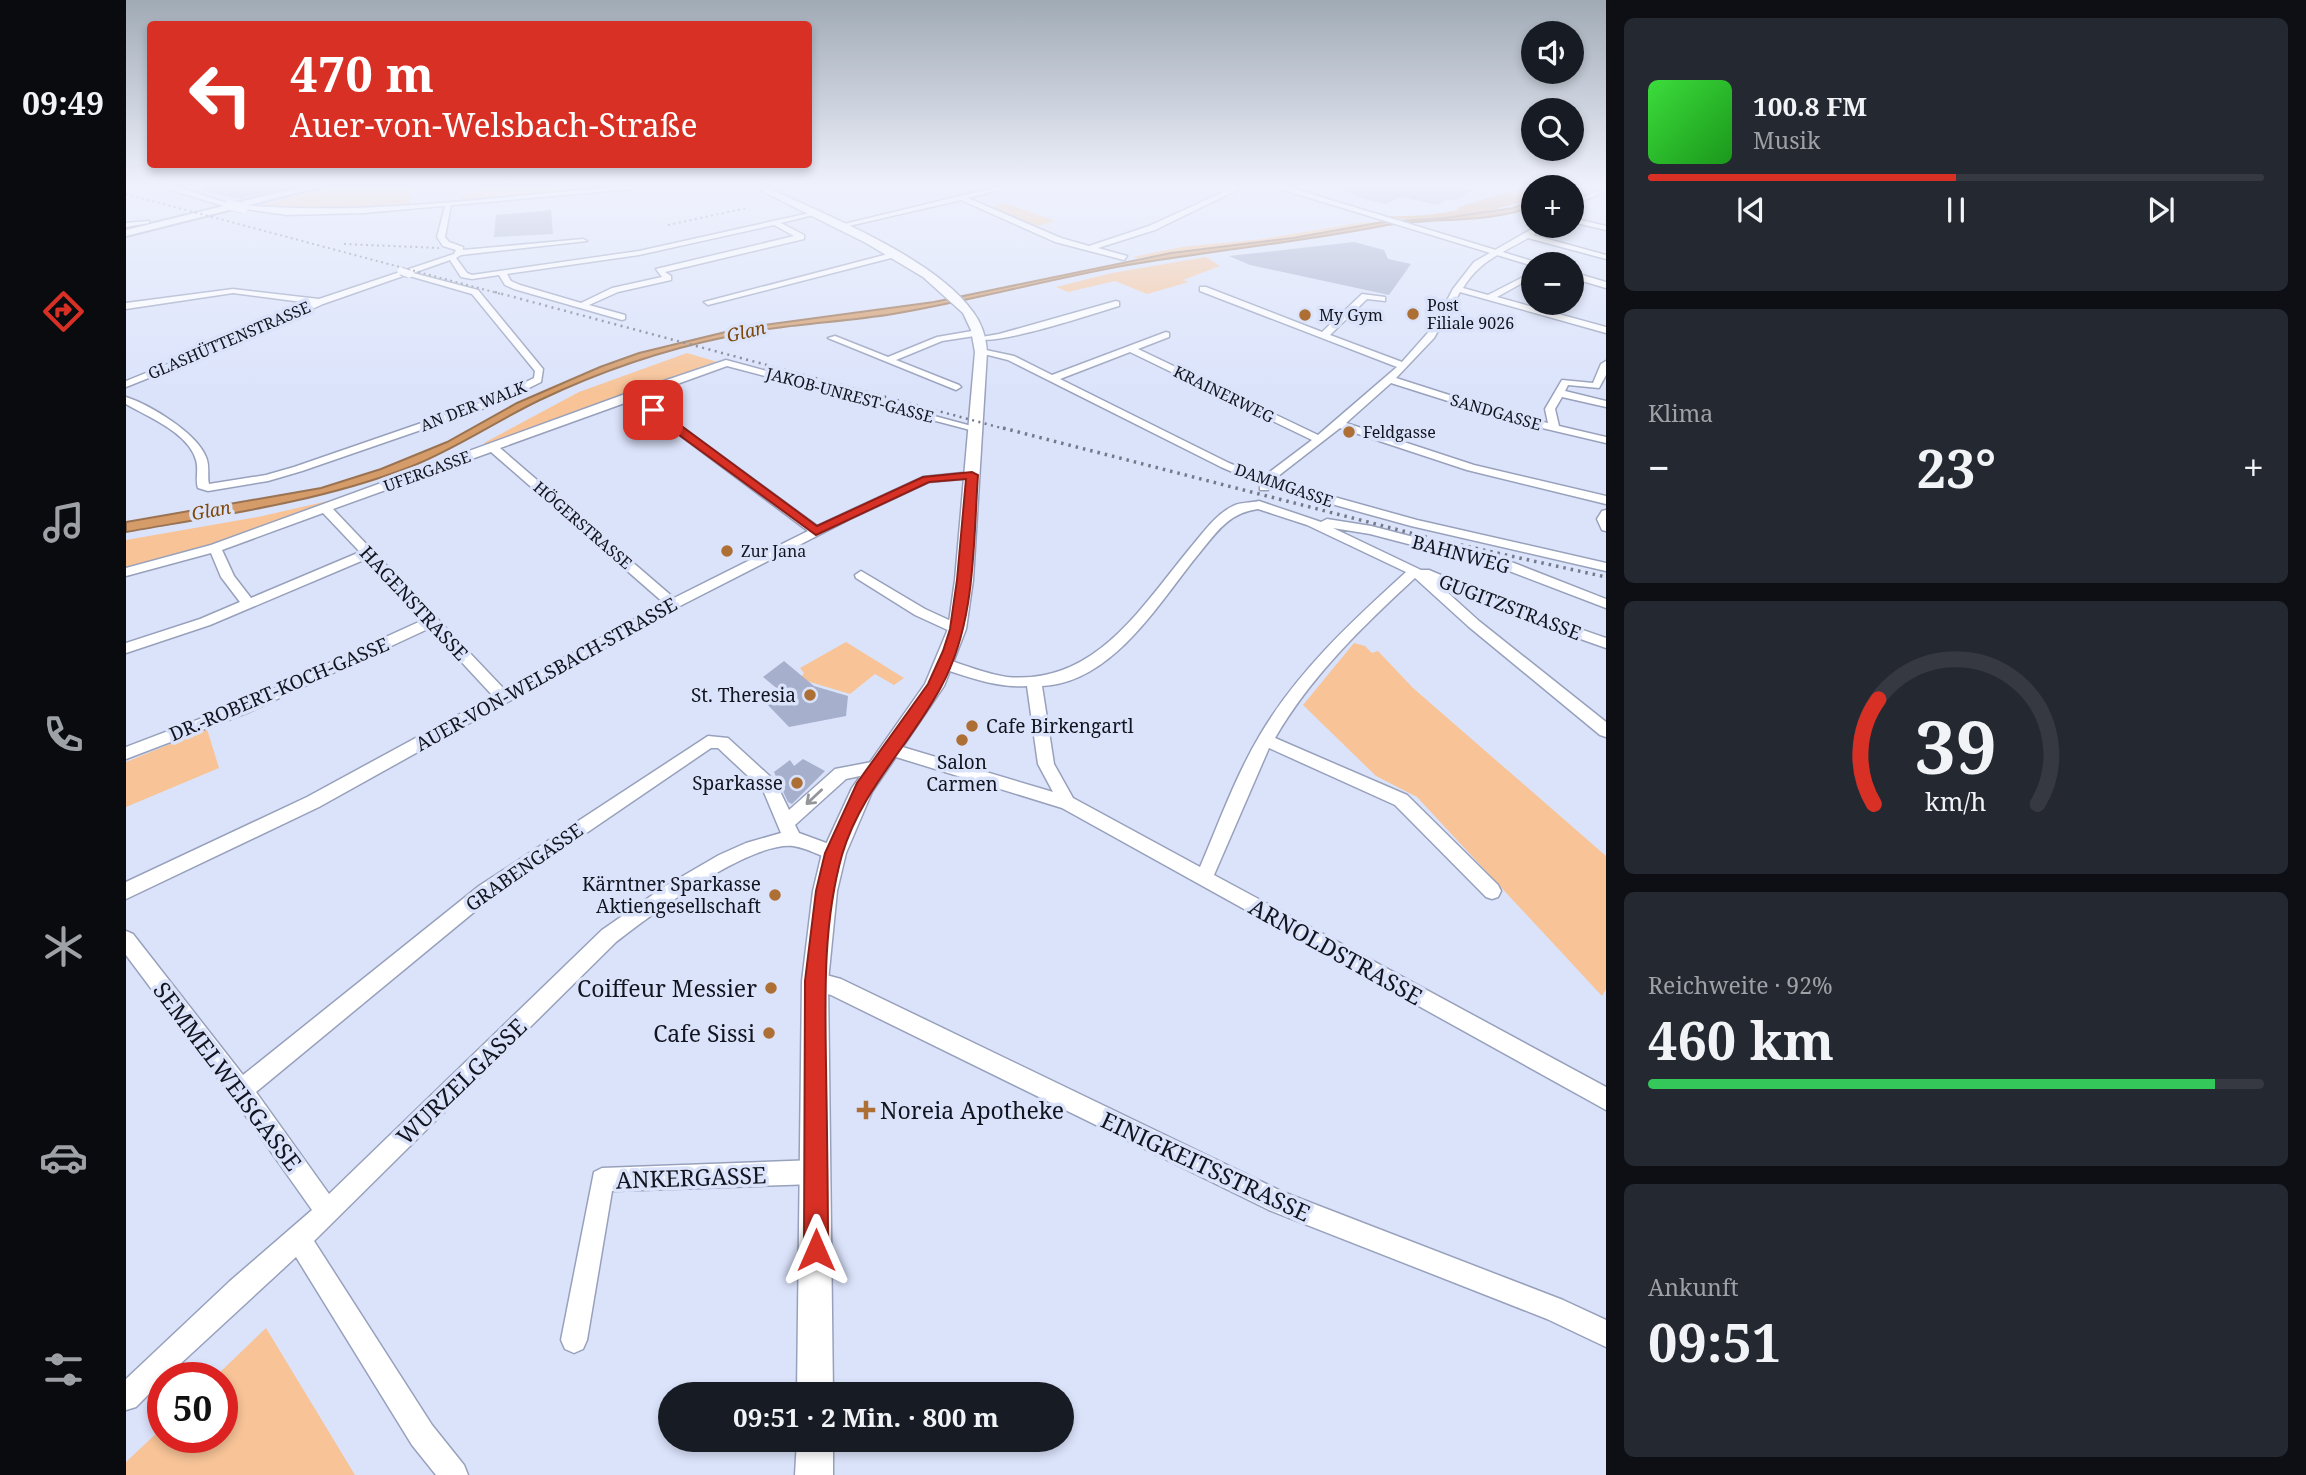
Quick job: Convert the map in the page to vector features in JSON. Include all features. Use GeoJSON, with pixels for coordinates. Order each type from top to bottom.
{"type":"FeatureCollection","features":[{"type":"Feature","properties":{"kind":"main road"},"geometry":{"type":"LineString","coordinates":[[815,1382],[815,981],[825,891],[834,853],[863,788],[934,686],[945,663],[957,629],[964,580],[972,475],[980,341],[962,306],[948,292],[893,256]]}},
{"type":"Feature","properties":{"kind":"main road"},"geometry":{"type":"LineString","coordinates":[[1584,279],[1606,285]]}},
{"type":"Feature","properties":{"kind":"main road"},"geometry":{"type":"LineString","coordinates":[[814,1475],[815,1452]]}},
{"type":"Feature","properties":{"kind":"street","name":"GLASHÜTTENSTRASSE"},"geometry":{"type":"LineString","coordinates":[[126,384],[248,335],[320,302],[454,256]]}},
{"type":"Feature","properties":{"kind":"street"},"geometry":{"type":"LineString","coordinates":[[456,256],[466,277],[626,256]]}},
{"type":"Feature","properties":{"kind":"street"},"geometry":{"type":"LineString","coordinates":[[582,305],[615,290],[668,278],[641,256]]}},
{"type":"Feature","properties":{"kind":"street"},"geometry":{"type":"LineString","coordinates":[[659,271],[722,256]]}},
{"type":"Feature","properties":{"kind":"street"},"geometry":{"type":"LineString","coordinates":[[708,302],[889,256]]}},
{"type":"Feature","properties":{"kind":"street"},"geometry":{"type":"LineString","coordinates":[[1117,256],[1124,258]]}},
{"type":"Feature","properties":{"kind":"street"},"geometry":{"type":"LineString","coordinates":[[1265,486],[1403,366],[1433,334],[1457,289],[1478,263],[1490,256]]}},
{"type":"Feature","properties":{"kind":"street","name":"AN DER WALK"},"geometry":{"type":"LineString","coordinates":[[126,400],[172,428],[197,449],[203,467],[202,486],[208,488],[294,470],[495,401],[538,380],[540,371],[475,292],[390,269],[372,273],[344,289],[349,292]]}},
{"type":"Feature","properties":{"kind":"street"},"geometry":{"type":"LineString","coordinates":[[502,273],[508,283],[622,317]]}},
{"type":"Feature","properties":{"kind":"street"},"geometry":{"type":"LineString","coordinates":[[1491,297],[1521,281]]}},
{"type":"Feature","properties":{"kind":"street"},"geometry":{"type":"LineString","coordinates":[[1203,289],[1403,366]]}},
{"type":"Feature","properties":{"kind":"street"},"geometry":{"type":"LineString","coordinates":[[1457,289],[1606,330]]}},
{"type":"Feature","properties":{"kind":"street"},"geometry":{"type":"LineString","coordinates":[[126,306],[233,291],[320,302]]}},
{"type":"Feature","properties":{"kind":"street"},"geometry":{"type":"LineString","coordinates":[[1324,335],[1365,296],[1382,299]]}},
{"type":"Feature","properties":{"kind":"street"},"geometry":{"type":"LineString","coordinates":[[888,360],[940,339],[980,341],[1116,304]]}},
{"type":"Feature","properties":{"kind":"street"},"geometry":{"type":"LineString","coordinates":[[1053,378],[1166,335]]}},
{"type":"Feature","properties":{"kind":"street"},"geometry":{"type":"LineString","coordinates":[[832,338],[956,387]]}},
{"type":"Feature","properties":{"kind":"street","name":"DAMMGASSE"},"geometry":{"type":"LineString","coordinates":[[980,341],[1265,486],[1606,567]]}},
{"type":"Feature","properties":{"kind":"street","name":"KRAINERWEG"},"geometry":{"type":"LineString","coordinates":[[1129,348],[1318,439]]}},
{"type":"Feature","properties":{"kind":"street","name":"JAKOB-UNREST-GASSE"},"geometry":{"type":"LineString","coordinates":[[726,363],[974,428]]}},
{"type":"Feature","properties":{"kind":"street","name":"UFERGASSE"},"geometry":{"type":"LineString","coordinates":[[126,572],[215,548],[726,363]]}},
{"type":"Feature","properties":{"kind":"street"},"geometry":{"type":"LineString","coordinates":[[1555,429],[1550,409],[1565,382],[1598,385],[1606,364]]}},
{"type":"Feature","properties":{"kind":"street","name":"SANDGASSE"},"geometry":{"type":"LineString","coordinates":[[1388,379],[1555,429],[1606,440]]}},
{"type":"Feature","properties":{"kind":"street"},"geometry":{"type":"LineString","coordinates":[[1559,393],[1606,404]]}},
{"type":"Feature","properties":{"kind":"street"},"geometry":{"type":"LineString","coordinates":[[632,395],[816,531]]}},
{"type":"Feature","properties":{"kind":"street"},"geometry":{"type":"LineString","coordinates":[[1338,424],[1484,473],[1533,486],[1606,500]]}},
{"type":"Feature","properties":{"kind":"street","name":"HÖGERSTRASSE"},"geometry":{"type":"LineString","coordinates":[[492,447],[673,604]]}},
{"type":"Feature","properties":{"kind":"street","name":"AUER-VON-WELSBACH-STRASSE"},"geometry":{"type":"LineString","coordinates":[[126,891],[292,813],[673,604],[816,531],[927,479],[972,475]]}},
{"type":"Feature","properties":{"kind":"street"},"geometry":{"type":"LineString","coordinates":[[945,663],[988,678],[1034,682],[1055,680],[1074,673],[1103,655],[1137,621],[1215,526],[1237,508],[1259,505],[1311,522],[1415,571],[1474,624],[1606,731]]}},
{"type":"Feature","properties":{"kind":"street","name":"HAGENSTRASSE"},"geometry":{"type":"LineString","coordinates":[[325,508],[504,698]]}},
{"type":"Feature","properties":{"kind":"street"},"geometry":{"type":"LineString","coordinates":[[1606,514],[1603,519],[1606,527]]}},
{"type":"Feature","properties":{"kind":"street","name":"BAHNWEG"},"geometry":{"type":"LineString","coordinates":[[1311,522],[1371,530],[1509,566],[1606,604]]}},
{"type":"Feature","properties":{"kind":"street"},"geometry":{"type":"LineString","coordinates":[[215,548],[228,577],[249,604]]}},
{"type":"Feature","properties":{"kind":"street"},"geometry":{"type":"LineString","coordinates":[[126,648],[249,604],[367,554]]}},
{"type":"Feature","properties":{"kind":"street"},"geometry":{"type":"LineString","coordinates":[[1204,878],[1265,740],[1295,696],[1347,635],[1415,571]]}},
{"type":"Feature","properties":{"kind":"street","name":"GUGITZSTRASSE"},"geometry":{"type":"LineString","coordinates":[[1415,571],[1506,608],[1606,643]]}},
{"type":"Feature","properties":{"kind":"street"},"geometry":{"type":"LineString","coordinates":[[861,575],[920,612],[957,629]]}},
{"type":"Feature","properties":{"kind":"street","name":"DR.-ROBERT-KOCH-GASSE"},"geometry":{"type":"LineString","coordinates":[[126,753],[256,703],[430,622]]}},
{"type":"Feature","properties":{"kind":"street"},"geometry":{"type":"LineString","coordinates":[[1034,682],[1046,764],[1067,803]]}},
{"type":"Feature","properties":{"kind":"street"},"geometry":{"type":"LineString","coordinates":[[1265,740],[1401,800],[1492,891]]}},
{"type":"Feature","properties":{"kind":"street","name":"GRABENGASSE"},"geometry":{"type":"LineString","coordinates":[[241,1090],[485,892],[708,742],[722,742],[769,786],[790,831]]}},
{"type":"Feature","properties":{"kind":"street"},"geometry":{"type":"LineString","coordinates":[[834,853],[790,831],[841,774],[883,758]]}},
{"type":"Feature","properties":{"kind":"street","name":"ARNOLDSTRASSE"},"geometry":{"type":"LineString","coordinates":[[883,758],[1067,803],[1606,1099]]}},
{"type":"Feature","properties":{"kind":"street","name":"WURZELGASSE"},"geometry":{"type":"LineString","coordinates":[[126,1397],[328,1212],[609,936],[665,895],[709,870],[790,831]]}},
{"type":"Feature","properties":{"kind":"street","name":"SEMMELWEISGASSE"},"geometry":{"type":"LineString","coordinates":[[126,940],[241,1090],[328,1212]]}},
{"type":"Feature","properties":{"kind":"street","name":"EINIGKEITSSTRASSE"},"geometry":{"type":"LineString","coordinates":[[815,981],[834,986],[1277,1202],[1554,1309],[1606,1334]]}},
{"type":"Feature","properties":{"kind":"street","name":"ANKERGASSE"},"geometry":{"type":"LineString","coordinates":[[573,1340],[602,1180],[817,1172]]}},
{"type":"Feature","properties":{"kind":"street"},"geometry":{"type":"LineString","coordinates":[[298,1238],[422,1435],[454,1475]]}},
{"type":"Feature","properties":{"kind":"shaded area"},"geometry":{"type":"Polygon","coordinates":[[[1206,257],[1220,266],[1183,280],[1189,282],[1147,294],[1115,281],[1068,292],[1056,287],[1112,273],[1206,257]]]}},
{"type":"Feature","properties":{"kind":"shaded area"},"geometry":{"type":"Polygon","coordinates":[[[687,353],[721,363],[627,393],[487,445],[484,443],[579,392],[687,353]]]}},
{"type":"Feature","properties":{"kind":"shaded area"},"geometry":{"type":"Polygon","coordinates":[[[328,501],[331,503],[220,543],[126,568],[126,540],[258,517],[328,501]]]}},
{"type":"Feature","properties":{"kind":"shaded area"},"geometry":{"type":"Polygon","coordinates":[[[846,642],[904,678],[894,685],[875,674],[850,694],[800,679],[804,673],[800,668],[846,642]]]}},
{"type":"Feature","properties":{"kind":"shaded area"},"geometry":{"type":"Polygon","coordinates":[[[1354,643],[1365,646],[1372,653],[1378,651],[1413,688],[1606,856],[1606,989],[1602,996],[1417,797],[1376,776],[1303,705],[1354,643]]]}},
{"type":"Feature","properties":{"kind":"shaded area"},"geometry":{"type":"Polygon","coordinates":[[[207,729],[219,768],[126,807],[126,762],[207,729]]]}},
{"type":"Feature","properties":{"kind":"shaded area"},"geometry":{"type":"Polygon","coordinates":[[[266,1328],[355,1475],[126,1475],[126,1462],[147,1442],[147,1453],[238,1453],[238,1362],[231,1362],[266,1328]]]}},
{"type":"Feature","properties":{"kind":"water","name":"Glan"},"geometry":{"type":"Polygon","coordinates":[[[1157,256],[1189,256],[1093,272],[893,314],[768,329],[702,342],[655,355],[585,380],[524,408],[427,460],[376,479],[270,506],[126,532],[126,522],[321,488],[381,469],[447,442],[517,403],[600,367],[639,353],[742,328],[934,302],[1157,256]]]}},
{"type":"Feature","properties":{"kind":"building"},"geometry":{"type":"Polygon","coordinates":[[[1229,256],[1387,256],[1388,259],[1411,264],[1389,295],[1250,265],[1229,256]]]}},
{"type":"Feature","properties":{"kind":"building","name":"St. Theresia"},"geometry":{"type":"Polygon","coordinates":[[[784,661],[814,686],[848,696],[846,716],[789,727],[766,703],[778,696],[776,694],[780,691],[763,677],[784,661]]]}},
{"type":"Feature","properties":{"kind":"building","name":"Sparkasse"},"geometry":{"type":"Polygon","coordinates":[[[803,759],[825,771],[792,804],[788,802],[774,772],[790,760],[794,766],[803,759]]]}},
{"type":"Feature","properties":{"kind":"railway"},"geometry":{"type":"LineString","coordinates":[[358,256],[501,294]]}},
{"type":"Feature","properties":{"kind":"railway"},"geometry":{"type":"LineString","coordinates":[[495,292],[1009,430]]}},
{"type":"Feature","properties":{"kind":"railway"},"geometry":{"type":"LineString","coordinates":[[1003,428],[1438,540],[1606,577]]}},
{"type":"Feature","properties":{"kind":"place","name":"Post Filiale 9026"},"geometry":{"type":"Point","coordinates":[1413,314]}},
{"type":"Feature","properties":{"kind":"place","name":"My Gym"},"geometry":{"type":"Point","coordinates":[1305,315]}},
{"type":"Feature","properties":{"kind":"place","name":"Feldgasse"},"geometry":{"type":"Point","coordinates":[1349,432]}},
{"type":"Feature","properties":{"kind":"place","name":"Zur Jana"},"geometry":{"type":"Point","coordinates":[727,551]}},
{"type":"Feature","properties":{"kind":"place","name":"St. Theresia"},"geometry":{"type":"Point","coordinates":[810,695]}},
{"type":"Feature","properties":{"kind":"place","name":"Cafe Birkengartl"},"geometry":{"type":"Point","coordinates":[972,726]}},
{"type":"Feature","properties":{"kind":"place","name":"Salon Carmen"},"geometry":{"type":"Point","coordinates":[962,740]}},
{"type":"Feature","properties":{"kind":"place","name":"Sparkasse"},"geometry":{"type":"Point","coordinates":[797,783]}},
{"type":"Feature","properties":{"kind":"place","name":"Kärntner Sparkasse Aktiengesellschaft"},"geometry":{"type":"Point","coordinates":[775,895]}},
{"type":"Feature","properties":{"kind":"place","name":"Coiffeur Messier"},"geometry":{"type":"Point","coordinates":[771,988]}},
{"type":"Feature","properties":{"kind":"place","name":"Cafe Sissi"},"geometry":{"type":"Point","coordinates":[769,1033]}},
{"type":"Feature","properties":{"kind":"place","name":"Noreia Apotheke"},"geometry":{"type":"Point","coordinates":[866,1110]}},
{"type":"Feature","properties":{"kind":"route"},"geometry":{"type":"LineString","coordinates":[[653,410],[816,531],[927,479],[972,475],[964,580],[957,629],[950,651],[934,686],[863,788],[834,853],[825,891],[815,981],[816,1250]]}}]}
